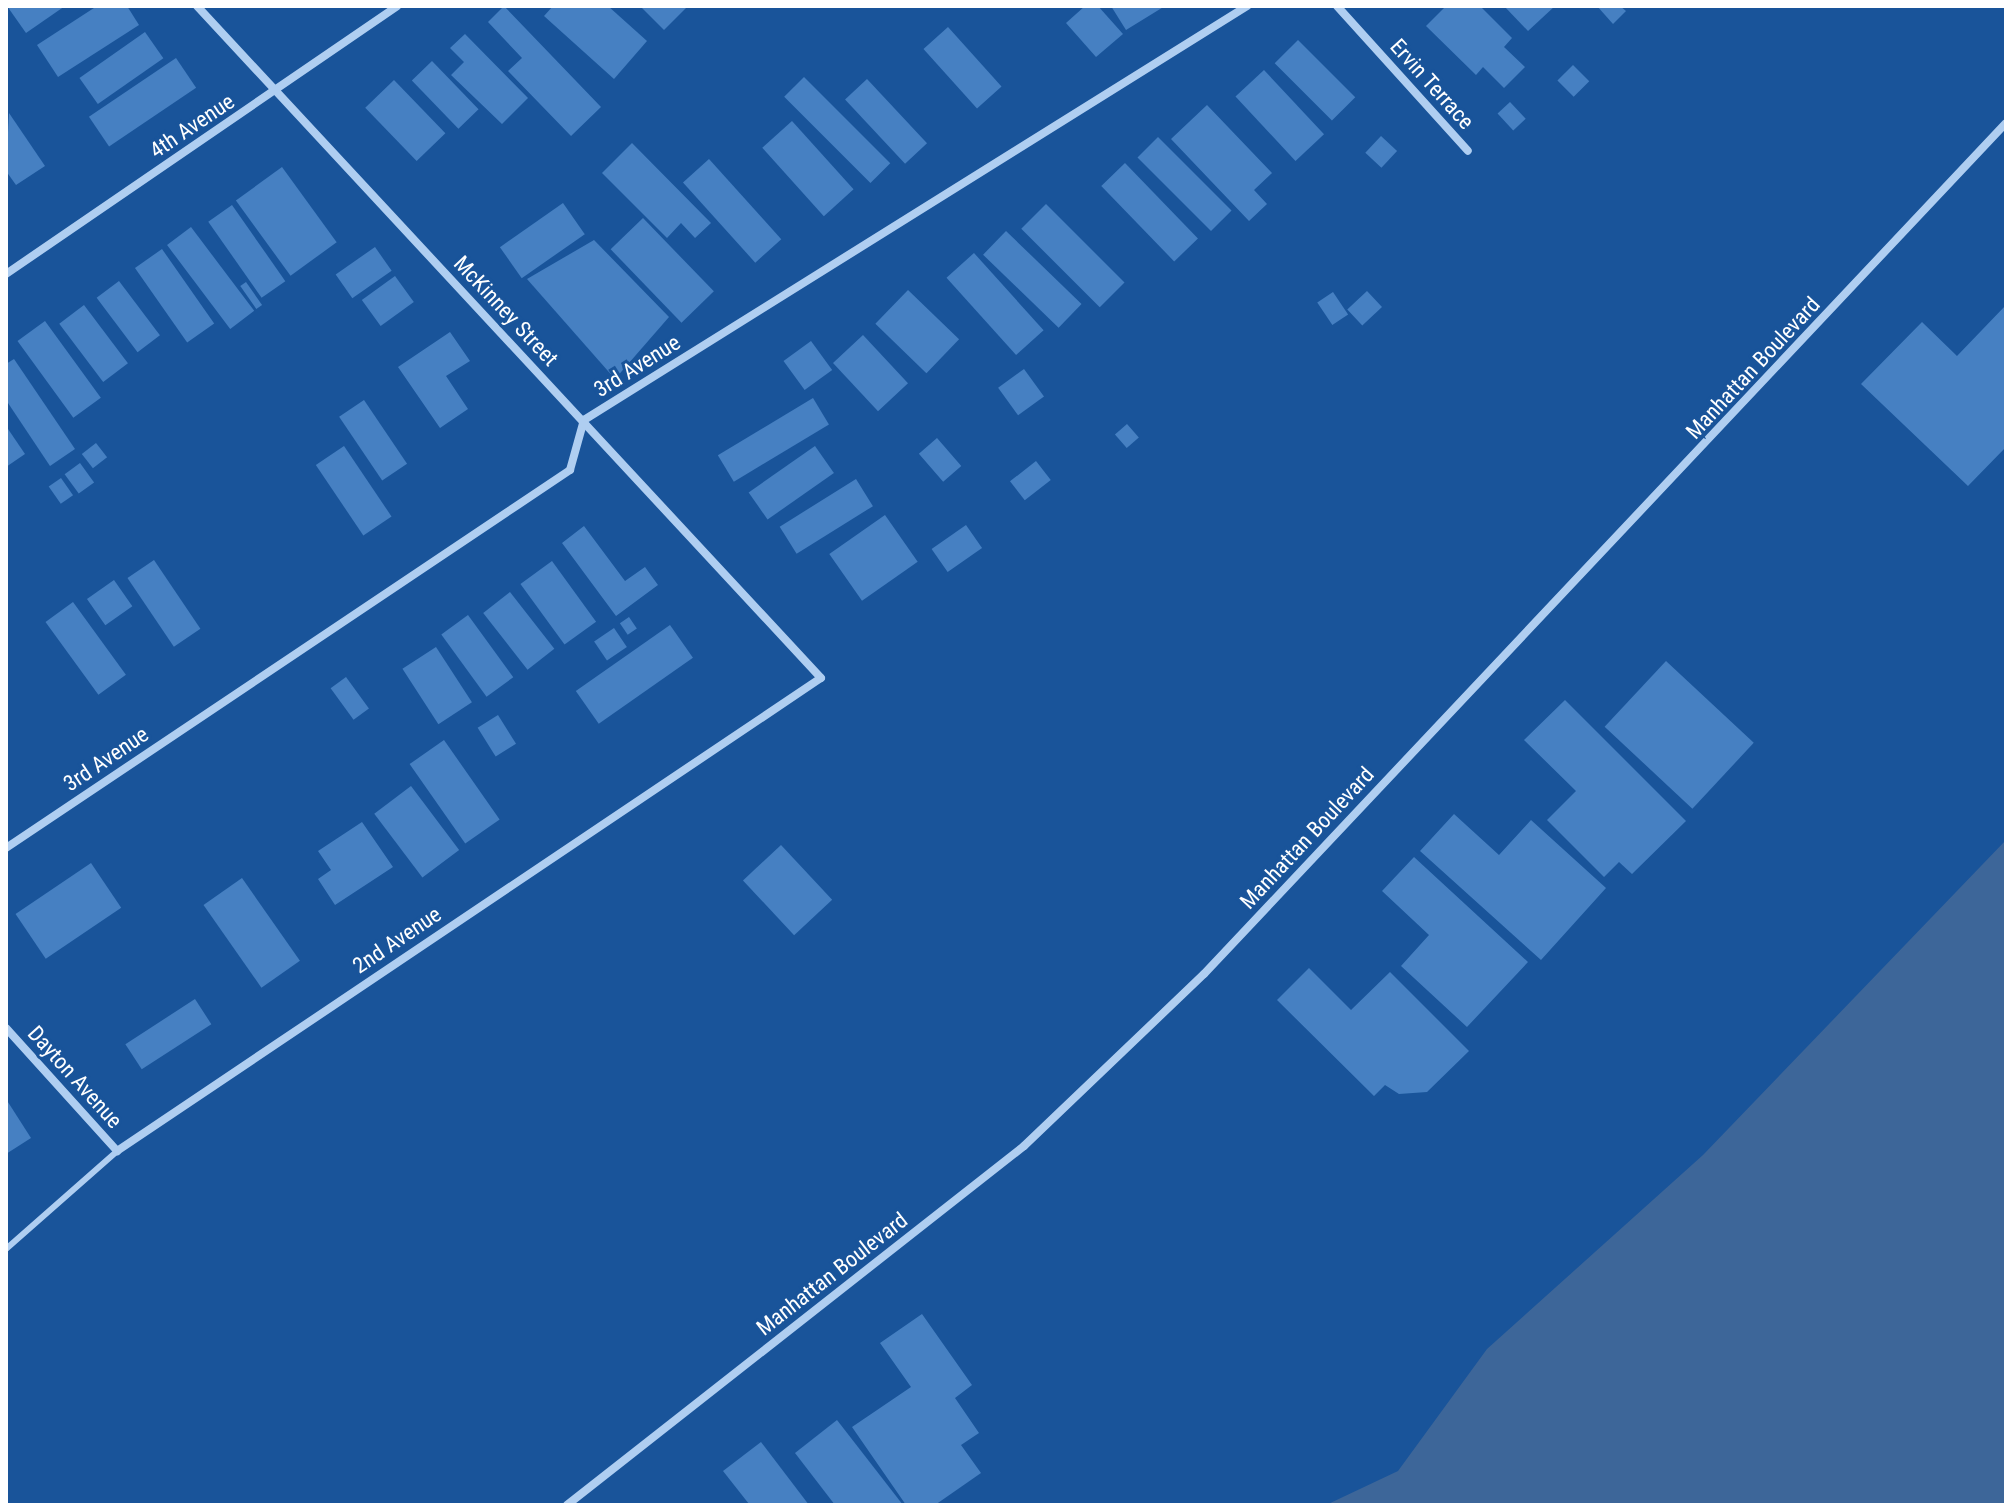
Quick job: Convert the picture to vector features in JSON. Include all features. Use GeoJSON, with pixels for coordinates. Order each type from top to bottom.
{"type":"FeatureCollection","features":[{"type":"Feature","properties":{"kind":"street","name":"McKinney Street"},"geometry":{"type":"LineString","coordinates":[[197,6],[821,678]]}},
{"type":"Feature","properties":{"kind":"street","name":"4th Avenue"},"geometry":{"type":"LineString","coordinates":[[6,274],[275,92],[308,63],[397,6]]}},
{"type":"Feature","properties":{"kind":"street","name":"3rd Avenue"},"geometry":{"type":"LineString","coordinates":[[6,848],[570,470],[584,420],[1247,6]]}},
{"type":"Feature","properties":{"kind":"street","name":"Ervin Terrace"},"geometry":{"type":"LineString","coordinates":[[1342,8],[1468,151]]}},
{"type":"Feature","properties":{"kind":"street","name":"Manhattan Boulevard"},"geometry":{"type":"LineString","coordinates":[[567,1505],[1024,1146],[1204,974],[2006,123]]}},
{"type":"Feature","properties":{"kind":"street","name":"2nd Avenue"},"geometry":{"type":"LineString","coordinates":[[117,1151],[821,678]]}},
{"type":"Feature","properties":{"kind":"street","name":"Dayton Avenue"},"geometry":{"type":"LineString","coordinates":[[6,1028],[117,1151]]}},
{"type":"Feature","properties":{"kind":"lane","name":"2nd Avenue"},"geometry":{"type":"LineString","coordinates":[[6,1249],[117,1151]]}},
{"type":"Feature","properties":{"kind":"water"},"geometry":{"type":"Polygon","coordinates":[[[2006,840],[2006,1505],[1326,1505],[1398,1471],[1487,1349],[1703,1155],[2006,840]]]}},
{"type":"Feature","properties":{"kind":"building"},"geometry":{"type":"Polygon","coordinates":[[[7,6],[65,6],[26,33],[7,6]]]}},
{"type":"Feature","properties":{"kind":"building"},"geometry":{"type":"Polygon","coordinates":[[[97,6],[127,6],[139,25],[58,77],[37,45],[97,6]]]}},
{"type":"Feature","properties":{"kind":"building"},"geometry":{"type":"Polygon","coordinates":[[[504,6],[601,107],[571,136],[508,71],[522,58],[488,22],[504,6]]]}},
{"type":"Feature","properties":{"kind":"building"},"geometry":{"type":"Polygon","coordinates":[[[553,6],[608,6],[647,41],[614,79],[544,16],[553,6]]]}},
{"type":"Feature","properties":{"kind":"building"},"geometry":{"type":"Polygon","coordinates":[[[640,6],[688,6],[664,30],[640,6]]]}},
{"type":"Feature","properties":{"kind":"building"},"geometry":{"type":"Polygon","coordinates":[[[1085,6],[1098,6],[1123,34],[1096,57],[1066,23],[1085,6]]]}},
{"type":"Feature","properties":{"kind":"building"},"geometry":{"type":"Polygon","coordinates":[[[1111,6],[1165,6],[1126,30],[1111,6]]]}},
{"type":"Feature","properties":{"kind":"building"},"geometry":{"type":"Polygon","coordinates":[[[1446,6],[1480,6],[1512,38],[1504,47],[1525,67],[1504,88],[1483,67],[1476,75],[1426,26],[1446,6]]]}},
{"type":"Feature","properties":{"kind":"building"},"geometry":{"type":"Polygon","coordinates":[[[1504,6],[1555,6],[1528,31],[1504,6]]]}},
{"type":"Feature","properties":{"kind":"building"},"geometry":{"type":"Polygon","coordinates":[[[1597,6],[1620,6],[1626,11],[1613,24],[1597,6]]]}},
{"type":"Feature","properties":{"kind":"building"},"geometry":{"type":"Polygon","coordinates":[[[948,27],[1002,86],[977,109],[923,49],[948,27]]]}},
{"type":"Feature","properties":{"kind":"building"},"geometry":{"type":"Polygon","coordinates":[[[145,32],[163,58],[98,104],[79,78],[145,32]]]}},
{"type":"Feature","properties":{"kind":"building"},"geometry":{"type":"Polygon","coordinates":[[[465,34],[528,98],[502,124],[451,75],[464,62],[450,48],[465,34]]]}},
{"type":"Feature","properties":{"kind":"building"},"geometry":{"type":"Polygon","coordinates":[[[1298,40],[1355,97],[1332,121],[1275,63],[1298,40]]]}},
{"type":"Feature","properties":{"kind":"building"},"geometry":{"type":"Polygon","coordinates":[[[176,58],[196,88],[109,147],[89,117],[176,58]]]}},
{"type":"Feature","properties":{"kind":"building"},"geometry":{"type":"Polygon","coordinates":[[[432,61],[479,109],[458,129],[412,80],[432,61]]]}},
{"type":"Feature","properties":{"kind":"building"},"geometry":{"type":"Polygon","coordinates":[[[1573,65],[1589,81],[1574,97],[1557,81],[1573,65]]]}},
{"type":"Feature","properties":{"kind":"building"},"geometry":{"type":"Polygon","coordinates":[[[1264,70],[1324,134],[1295,161],[1235,97],[1264,70]]]}},
{"type":"Feature","properties":{"kind":"building"},"geometry":{"type":"Polygon","coordinates":[[[804,77],[890,163],[870,183],[784,97],[804,77]]]}},
{"type":"Feature","properties":{"kind":"building"},"geometry":{"type":"Polygon","coordinates":[[[867,79],[927,143],[905,164],[845,99],[867,79]]]}},
{"type":"Feature","properties":{"kind":"building"},"geometry":{"type":"Polygon","coordinates":[[[394,80],[445,133],[417,161],[365,108],[394,80]]]}},
{"type":"Feature","properties":{"kind":"building"},"geometry":{"type":"Polygon","coordinates":[[[1510,102],[1526,119],[1513,130],[1498,114],[1510,102]]]}},
{"type":"Feature","properties":{"kind":"building"},"geometry":{"type":"Polygon","coordinates":[[[1207,105],[1272,173],[1254,190],[1267,204],[1249,221],[1171,139],[1207,105]]]}},
{"type":"Feature","properties":{"kind":"building"},"geometry":{"type":"Polygon","coordinates":[[[9,113],[45,166],[16,185],[6,171],[9,113]]]}},
{"type":"Feature","properties":{"kind":"building"},"geometry":{"type":"Polygon","coordinates":[[[792,121],[854,189],[824,216],[762,148],[792,121]]]}},
{"type":"Feature","properties":{"kind":"building"},"geometry":{"type":"Polygon","coordinates":[[[1381,136],[1397,151],[1381,168],[1365,153],[1381,136]]]}},
{"type":"Feature","properties":{"kind":"building"},"geometry":{"type":"Polygon","coordinates":[[[1158,137],[1232,211],[1211,231],[1137,158],[1158,137]]]}},
{"type":"Feature","properties":{"kind":"building"},"geometry":{"type":"Polygon","coordinates":[[[632,143],[711,223],[695,238],[681,223],[667,238],[602,173],[632,143]]]}},
{"type":"Feature","properties":{"kind":"building"},"geometry":{"type":"Polygon","coordinates":[[[709,159],[781,239],[755,263],[683,182],[709,159]]]}},
{"type":"Feature","properties":{"kind":"building"},"geometry":{"type":"Polygon","coordinates":[[[1125,163],[1198,239],[1174,261],[1101,186],[1125,163]]]}},
{"type":"Feature","properties":{"kind":"building"},"geometry":{"type":"Polygon","coordinates":[[[282,167],[337,242],[291,276],[236,201],[282,167]]]}},
{"type":"Feature","properties":{"kind":"building"},"geometry":{"type":"Polygon","coordinates":[[[563,203],[585,234],[522,278],[500,247],[563,203]]]}},
{"type":"Feature","properties":{"kind":"building"},"geometry":{"type":"Polygon","coordinates":[[[1046,204],[1124,282],[1100,307],[1021,229],[1046,204]]]}},
{"type":"Feature","properties":{"kind":"building"},"geometry":{"type":"Polygon","coordinates":[[[232,205],[285,281],[262,298],[208,222],[232,205]]]}},
{"type":"Feature","properties":{"kind":"building"},"geometry":{"type":"Polygon","coordinates":[[[643,218],[714,291],[681,323],[611,249],[643,218]]]}},
{"type":"Feature","properties":{"kind":"building"},"geometry":{"type":"Polygon","coordinates":[[[191,227],[254,311],[230,329],[167,245],[191,227]]]}},
{"type":"Feature","properties":{"kind":"building"},"geometry":{"type":"Polygon","coordinates":[[[1006,231],[1082,304],[1059,328],[983,255],[1006,231]]]}},
{"type":"Feature","properties":{"kind":"building"},"geometry":{"type":"Polygon","coordinates":[[[594,240],[669,317],[615,379],[527,279],[594,240]]]}},
{"type":"Feature","properties":{"kind":"building"},"geometry":{"type":"Polygon","coordinates":[[[375,247],[392,271],[352,298],[336,275],[375,247]]]}},
{"type":"Feature","properties":{"kind":"building"},"geometry":{"type":"Polygon","coordinates":[[[162,249],[214,324],[187,342],[135,268],[162,249]]]}},
{"type":"Feature","properties":{"kind":"building"},"geometry":{"type":"Polygon","coordinates":[[[974,253],[1044,330],[1016,355],[947,278],[974,253]]]}},
{"type":"Feature","properties":{"kind":"building"},"geometry":{"type":"Polygon","coordinates":[[[395,276],[414,302],[381,326],[362,300],[395,276]]]}},
{"type":"Feature","properties":{"kind":"building"},"geometry":{"type":"Polygon","coordinates":[[[119,281],[160,335],[138,352],[97,298],[119,281]]]}},
{"type":"Feature","properties":{"kind":"building"},"geometry":{"type":"Polygon","coordinates":[[[246,282],[262,305],[256,309],[240,286],[246,282]]]}},
{"type":"Feature","properties":{"kind":"building"},"geometry":{"type":"Polygon","coordinates":[[[908,290],[959,339],[926,373],[875,324],[908,290]]]}},
{"type":"Feature","properties":{"kind":"building"},"geometry":{"type":"Polygon","coordinates":[[[1367,291],[1382,307],[1362,326],[1347,309],[1367,291]]]}},
{"type":"Feature","properties":{"kind":"building"},"geometry":{"type":"Polygon","coordinates":[[[1333,292],[1348,314],[1332,325],[1317,303],[1333,292]]]}},
{"type":"Feature","properties":{"kind":"building"},"geometry":{"type":"Polygon","coordinates":[[[84,305],[128,363],[103,382],[59,324],[84,305]]]}},
{"type":"Feature","properties":{"kind":"building"},"geometry":{"type":"Polygon","coordinates":[[[2006,305],[2006,447],[1968,486],[1861,384],[1922,322],[1957,356],[2006,305]]]}},
{"type":"Feature","properties":{"kind":"building"},"geometry":{"type":"Polygon","coordinates":[[[45,321],[101,398],[73,418],[17,341],[45,321]]]}},
{"type":"Feature","properties":{"kind":"building"},"geometry":{"type":"Polygon","coordinates":[[[450,332],[470,361],[446,376],[468,409],[440,428],[398,367],[450,332]]]}},
{"type":"Feature","properties":{"kind":"building"},"geometry":{"type":"Polygon","coordinates":[[[863,335],[908,383],[878,411],[833,363],[863,335]]]}},
{"type":"Feature","properties":{"kind":"building"},"geometry":{"type":"Polygon","coordinates":[[[811,341],[832,370],[805,390],[783,361],[811,341]]]}},
{"type":"Feature","properties":{"kind":"building"},"geometry":{"type":"Polygon","coordinates":[[[14,359],[75,449],[50,466],[6,400],[6,364],[14,359]]]}},
{"type":"Feature","properties":{"kind":"building"},"geometry":{"type":"Polygon","coordinates":[[[1024,369],[1044,397],[1018,415],[998,388],[1024,369]]]}},
{"type":"Feature","properties":{"kind":"building"},"geometry":{"type":"Polygon","coordinates":[[[813,398],[829,425],[734,482],[718,455],[813,398]]]}},
{"type":"Feature","properties":{"kind":"building"},"geometry":{"type":"Polygon","coordinates":[[[364,400],[407,464],[382,481],[339,417],[364,400]]]}},
{"type":"Feature","properties":{"kind":"building"},"geometry":{"type":"Polygon","coordinates":[[[1127,424],[1139,438],[1127,448],[1115,434],[1127,424]]]}},
{"type":"Feature","properties":{"kind":"building"},"geometry":{"type":"Polygon","coordinates":[[[6,426],[25,454],[6,467],[6,426]]]}},
{"type":"Feature","properties":{"kind":"building"},"geometry":{"type":"Polygon","coordinates":[[[937,438],[961,466],[943,482],[919,454],[937,438]]]}},
{"type":"Feature","properties":{"kind":"building"},"geometry":{"type":"Polygon","coordinates":[[[96,443],[107,457],[93,468],[82,454],[96,443]]]}},
{"type":"Feature","properties":{"kind":"building"},"geometry":{"type":"Polygon","coordinates":[[[344,446],[392,516],[363,535],[316,465],[344,446]]]}},
{"type":"Feature","properties":{"kind":"building"},"geometry":{"type":"Polygon","coordinates":[[[815,446],[834,473],[768,519],[749,492],[815,446]]]}},
{"type":"Feature","properties":{"kind":"building"},"geometry":{"type":"Polygon","coordinates":[[[1036,461],[1051,480],[1025,500],[1010,481],[1036,461]]]}},
{"type":"Feature","properties":{"kind":"building"},"geometry":{"type":"Polygon","coordinates":[[[80,463],[94,482],[79,494],[65,474],[80,463]]]}},
{"type":"Feature","properties":{"kind":"building"},"geometry":{"type":"Polygon","coordinates":[[[61,478],[73,495],[61,504],[49,487],[61,478]]]}},
{"type":"Feature","properties":{"kind":"building"},"geometry":{"type":"Polygon","coordinates":[[[856,479],[873,506],[797,554],[780,527],[856,479]]]}},
{"type":"Feature","properties":{"kind":"building"},"geometry":{"type":"Polygon","coordinates":[[[885,515],[918,562],[862,601],[829,554],[885,515]]]}},
{"type":"Feature","properties":{"kind":"building"},"geometry":{"type":"Polygon","coordinates":[[[966,525],[982,548],[948,572],[932,549],[966,525]]]}},
{"type":"Feature","properties":{"kind":"building"},"geometry":{"type":"Polygon","coordinates":[[[584,526],[625,581],[645,567],[658,585],[616,616],[562,543],[584,526]]]}},
{"type":"Feature","properties":{"kind":"building"},"geometry":{"type":"Polygon","coordinates":[[[154,560],[200,629],[174,647],[127,578],[154,560]]]}},
{"type":"Feature","properties":{"kind":"building"},"geometry":{"type":"Polygon","coordinates":[[[552,561],[596,622],[565,645],[520,584],[552,561]]]}},
{"type":"Feature","properties":{"kind":"building"},"geometry":{"type":"Polygon","coordinates":[[[114,580],[132,606],[105,625],[87,599],[114,580]]]}},
{"type":"Feature","properties":{"kind":"building"},"geometry":{"type":"Polygon","coordinates":[[[510,592],[554,649],[528,670],[483,613],[510,592]]]}},
{"type":"Feature","properties":{"kind":"building"},"geometry":{"type":"Polygon","coordinates":[[[73,602],[126,675],[98,695],[45,622],[73,602]]]}},
{"type":"Feature","properties":{"kind":"building"},"geometry":{"type":"Polygon","coordinates":[[[468,615],[513,677],[487,697],[441,634],[468,615]]]}},
{"type":"Feature","properties":{"kind":"building"},"geometry":{"type":"Polygon","coordinates":[[[629,617],[637,629],[628,635],[620,623],[629,617]]]}},
{"type":"Feature","properties":{"kind":"building"},"geometry":{"type":"Polygon","coordinates":[[[670,625],[693,658],[599,724],[576,691],[670,625]]]}},
{"type":"Feature","properties":{"kind":"building"},"geometry":{"type":"Polygon","coordinates":[[[614,628],[627,647],[607,660],[594,641],[614,628]]]}},
{"type":"Feature","properties":{"kind":"building"},"geometry":{"type":"Polygon","coordinates":[[[436,647],[472,702],[438,724],[402,669],[436,647]]]}},
{"type":"Feature","properties":{"kind":"building"},"geometry":{"type":"Polygon","coordinates":[[[1666,661],[1754,743],[1692,809],[1605,727],[1666,661]]]}},
{"type":"Feature","properties":{"kind":"building"},"geometry":{"type":"Polygon","coordinates":[[[346,677],[369,709],[354,720],[331,688],[346,677]]]}},
{"type":"Feature","properties":{"kind":"building"},"geometry":{"type":"Polygon","coordinates":[[[1565,700],[1686,821],[1632,874],[1619,862],[1604,877],[1547,820],[1576,791],[1524,740],[1565,700]]]}},
{"type":"Feature","properties":{"kind":"building"},"geometry":{"type":"Polygon","coordinates":[[[498,715],[516,744],[496,757],[478,728],[498,715]]]}},
{"type":"Feature","properties":{"kind":"building"},"geometry":{"type":"Polygon","coordinates":[[[444,740],[500,819],[465,844],[410,764],[444,740]]]}},
{"type":"Feature","properties":{"kind":"building"},"geometry":{"type":"Polygon","coordinates":[[[411,786],[459,850],[422,878],[374,814],[411,786]]]}},
{"type":"Feature","properties":{"kind":"building"},"geometry":{"type":"Polygon","coordinates":[[[1454,814],[1499,855],[1531,820],[1606,888],[1541,960],[1420,851],[1454,814]]]}},
{"type":"Feature","properties":{"kind":"building"},"geometry":{"type":"Polygon","coordinates":[[[362,822],[393,867],[335,905],[318,879],[331,870],[318,851],[362,822]]]}},
{"type":"Feature","properties":{"kind":"building"},"geometry":{"type":"Polygon","coordinates":[[[781,845],[832,900],[794,935],[743,880],[781,845]]]}},
{"type":"Feature","properties":{"kind":"building"},"geometry":{"type":"Polygon","coordinates":[[[1414,857],[1528,962],[1467,1027],[1401,966],[1429,935],[1382,891],[1414,857]]]}},
{"type":"Feature","properties":{"kind":"building"},"geometry":{"type":"Polygon","coordinates":[[[91,863],[121,908],[46,959],[16,914],[91,863]]]}},
{"type":"Feature","properties":{"kind":"building"},"geometry":{"type":"Polygon","coordinates":[[[242,878],[300,961],[261,988],[203,905],[242,878]]]}},
{"type":"Feature","properties":{"kind":"building"},"geometry":{"type":"Polygon","coordinates":[[[1309,968],[1351,1010],[1390,972],[1469,1051],[1427,1092],[1399,1094],[1385,1085],[1374,1096],[1277,1000],[1309,968]]]}},
{"type":"Feature","properties":{"kind":"building"},"geometry":{"type":"Polygon","coordinates":[[[195,999],[211,1024],[142,1069],[125,1044],[195,999]]]}},
{"type":"Feature","properties":{"kind":"building"},"geometry":{"type":"Polygon","coordinates":[[[6,1099],[31,1138],[6,1154],[6,1099]]]}},
{"type":"Feature","properties":{"kind":"building"},"geometry":{"type":"Polygon","coordinates":[[[922,1314],[972,1385],[955,1398],[979,1433],[961,1445],[981,1473],[935,1505],[906,1505],[852,1427],[911,1387],[880,1343],[922,1314]]]}},
{"type":"Feature","properties":{"kind":"building"},"geometry":{"type":"Polygon","coordinates":[[[837,1420],[903,1505],[835,1505],[795,1453],[837,1420]]]}},
{"type":"Feature","properties":{"kind":"building"},"geometry":{"type":"Polygon","coordinates":[[[761,1442],[809,1505],[749,1504],[723,1471],[761,1442]]]}}]}
